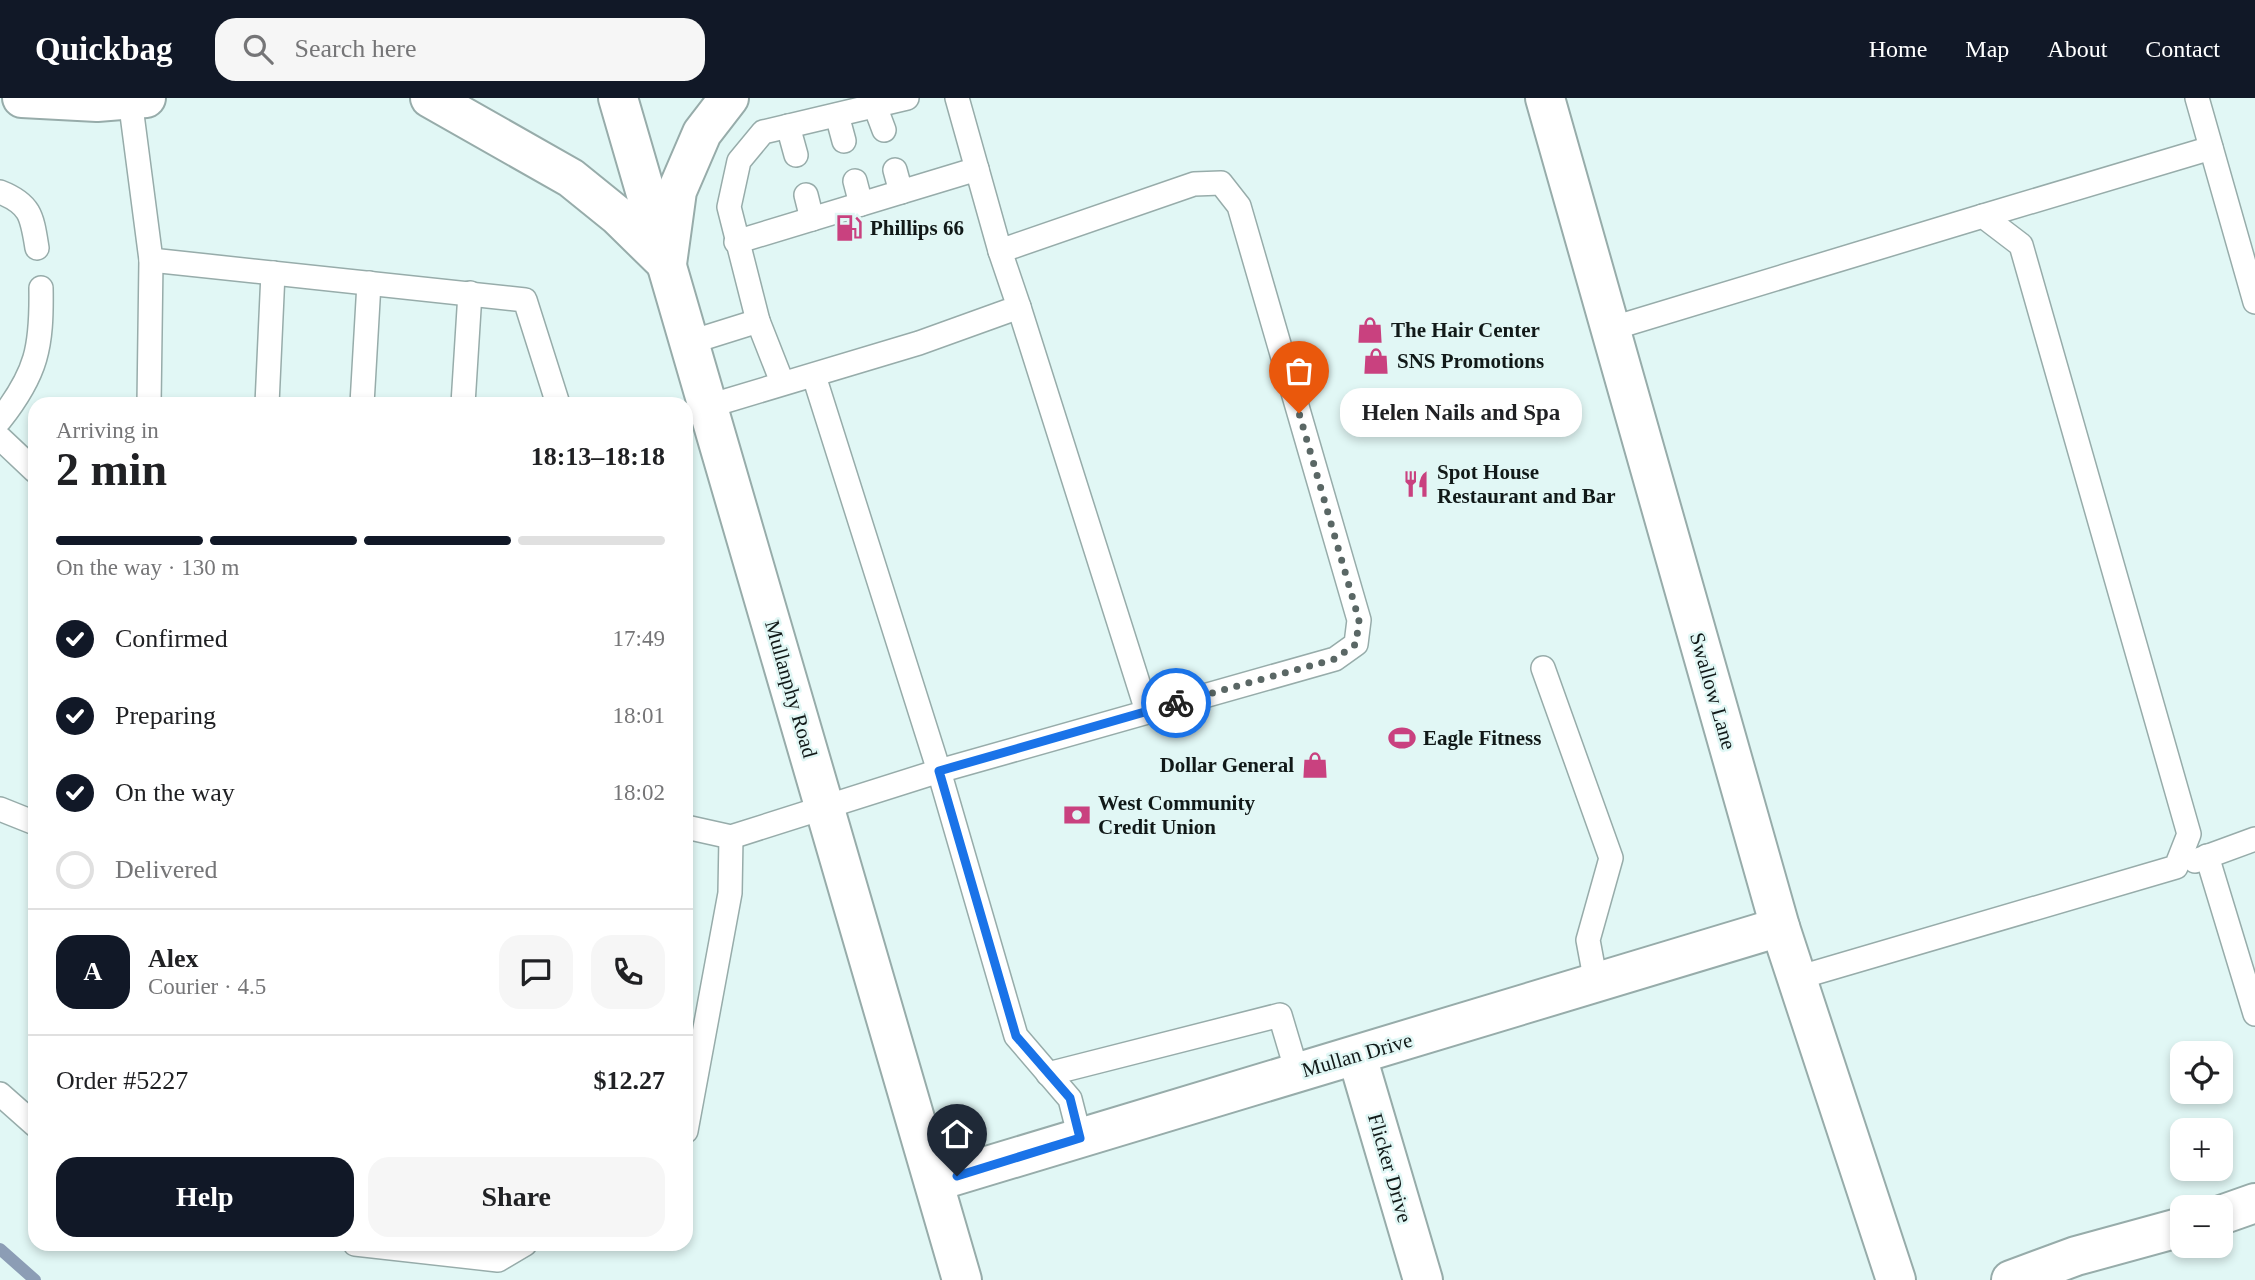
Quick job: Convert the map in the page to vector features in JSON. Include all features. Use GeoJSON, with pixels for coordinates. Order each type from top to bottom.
{"type":"FeatureCollection","features":[{"type":"Feature","properties":{"kind":"street"},"geometry":{"type":"LineString","coordinates":[[22,98],[97,102],[138,99]]}},
{"type":"Feature","properties":{"kind":"street"},"geometry":{"type":"LineString","coordinates":[[430,98],[571,178],[618,216],[667,264]]}},
{"type":"Feature","properties":{"kind":"street","name":"Mullanphy Road"},"geometry":{"type":"LineString","coordinates":[[618,98],[962,1280]]}},
{"type":"Feature","properties":{"kind":"street"},"geometry":{"type":"LineString","coordinates":[[667,264],[677,191],[702,133],[729,98]]}},
{"type":"Feature","properties":{"kind":"street","name":"Swallow Lane"},"geometry":{"type":"LineString","coordinates":[[1545,98],[1780,927],[1896,1280]]}},
{"type":"Feature","properties":{"kind":"street","name":"Mullan Drive"},"geometry":{"type":"LineString","coordinates":[[934,1182],[1780,927]]}},
{"type":"Feature","properties":{"kind":"street","name":"Flicker Drive"},"geometry":{"type":"LineString","coordinates":[[1357,1056],[1423,1280]]}},
{"type":"Feature","properties":{"kind":"street"},"geometry":{"type":"LineString","coordinates":[[2233,1211],[2255,1203]]}},
{"type":"Feature","properties":{"kind":"street"},"geometry":{"type":"LineString","coordinates":[[2011,1280],[2077,1256],[2170,1230]]}},
{"type":"Feature","properties":{"kind":"lane"},"geometry":{"type":"LineString","coordinates":[[782,382],[758,321],[729,207],[739,162],[763,132],[837,115],[874,102],[907,98]]}},
{"type":"Feature","properties":{"kind":"lane"},"geometry":{"type":"LineString","coordinates":[[957,98],[1000,251],[1147,711]]}},
{"type":"Feature","properties":{"kind":"lane"},"geometry":{"type":"LineString","coordinates":[[2197,98],[2255,302]]}},
{"type":"Feature","properties":{"kind":"lane"},"geometry":{"type":"LineString","coordinates":[[138,99],[151,260],[149,397]]}},
{"type":"Feature","properties":{"kind":"lane"},"geometry":{"type":"LineString","coordinates":[[874,102],[884,130]]}},
{"type":"Feature","properties":{"kind":"lane"},"geometry":{"type":"LineString","coordinates":[[837,115],[844,141]]}},
{"type":"Feature","properties":{"kind":"lane"},"geometry":{"type":"LineString","coordinates":[[788,126],[796,155]]}},
{"type":"Feature","properties":{"kind":"lane"},"geometry":{"type":"LineString","coordinates":[[1610,329],[2211,148]]}},
{"type":"Feature","properties":{"kind":"lane"},"geometry":{"type":"LineString","coordinates":[[736,242],[861,204],[898,181],[977,169]]}},
{"type":"Feature","properties":{"kind":"lane"},"geometry":{"type":"LineString","coordinates":[[855,181],[861,204]]}},
{"type":"Feature","properties":{"kind":"lane"},"geometry":{"type":"LineString","coordinates":[[693,829],[731,837],[824,805],[939,771],[1335,659],[1356,644],[1359,620],[1239,206],[1221,183],[1194,184],[1000,251]]}},
{"type":"Feature","properties":{"kind":"lane"},"geometry":{"type":"LineString","coordinates":[[0,192],[16,198],[32,215],[37,248]]}},
{"type":"Feature","properties":{"kind":"lane"},"geometry":{"type":"LineString","coordinates":[[806,195],[812,219]]}},
{"type":"Feature","properties":{"kind":"lane"},"geometry":{"type":"LineString","coordinates":[[1983,216],[2021,245],[2189,834],[2176,867]]}},
{"type":"Feature","properties":{"kind":"lane"},"geometry":{"type":"LineString","coordinates":[[151,260],[525,300],[556,397]]}},
{"type":"Feature","properties":{"kind":"lane"},"geometry":{"type":"LineString","coordinates":[[267,397],[273,273]]}},
{"type":"Feature","properties":{"kind":"lane"},"geometry":{"type":"LineString","coordinates":[[362,397],[369,283]]}},
{"type":"Feature","properties":{"kind":"lane"},"geometry":{"type":"LineString","coordinates":[[0,420],[23,391],[42,337],[41,288]]}},
{"type":"Feature","properties":{"kind":"lane"},"geometry":{"type":"LineString","coordinates":[[463,397],[470,293]]}},
{"type":"Feature","properties":{"kind":"lane"},"geometry":{"type":"LineString","coordinates":[[709,406],[919,343],[1019,307]]}},
{"type":"Feature","properties":{"kind":"lane"},"geometry":{"type":"LineString","coordinates":[[691,342],[758,321]]}},
{"type":"Feature","properties":{"kind":"lane"},"geometry":{"type":"LineString","coordinates":[[814,376],[939,771],[1016,1036],[1070,1098],[1080,1138]]}},
{"type":"Feature","properties":{"kind":"lane"},"geometry":{"type":"LineString","coordinates":[[0,438],[28,464]]}},
{"type":"Feature","properties":{"kind":"lane"},"geometry":{"type":"LineString","coordinates":[[1543,668],[1611,858],[1588,940],[1596,983]]}},
{"type":"Feature","properties":{"kind":"lane"},"geometry":{"type":"LineString","coordinates":[[0,809],[28,820]]}},
{"type":"Feature","properties":{"kind":"lane"},"geometry":{"type":"LineString","coordinates":[[693,1093],[730,893],[731,837]]}},
{"type":"Feature","properties":{"kind":"lane"},"geometry":{"type":"LineString","coordinates":[[1797,978],[2176,867],[2255,839]]}},
{"type":"Feature","properties":{"kind":"lane"},"geometry":{"type":"LineString","coordinates":[[2207,856],[2255,1014]]}},
{"type":"Feature","properties":{"kind":"lane"},"geometry":{"type":"LineString","coordinates":[[1048,1074],[1280,1015],[1297,1072]]}},
{"type":"Feature","properties":{"kind":"lane"},"geometry":{"type":"LineString","coordinates":[[0,1094],[28,1119]]}},
{"type":"Feature","properties":{"kind":"lane"},"geometry":{"type":"LineString","coordinates":[[418,1251],[498,1260],[513,1251]]}},
{"type":"Feature","properties":{"kind":"waterway"},"geometry":{"type":"LineString","coordinates":[[0,1249],[35,1280]]}},
{"type":"Feature","properties":{"kind":"way so far"},"geometry":{"type":"LineString","coordinates":[[1176,703],[1335,659],[1356,644],[1359,620],[1299,413]]}},
{"type":"Feature","properties":{"kind":"place","name":"Phillips 66"},"geometry":{"type":"Point","coordinates":[849,228]}},
{"type":"Feature","properties":{"kind":"place","name":"The Hair Center"},"geometry":{"type":"Point","coordinates":[1370,330]}},
{"type":"Feature","properties":{"kind":"place","name":"SNS Promotions"},"geometry":{"type":"Point","coordinates":[1376,361]}},
{"type":"Feature","properties":{"kind":"place","name":"Helen Nails and Spa"},"geometry":{"type":"Point","coordinates":[1299,413]}},
{"type":"Feature","properties":{"kind":"place","name":"Spot House Restaurant and Bar"},"geometry":{"type":"Point","coordinates":[1416,484]}},
{"type":"Feature","properties":{"kind":"place","name":"Eagle Fitness"},"geometry":{"type":"Point","coordinates":[1402,738]}},
{"type":"Feature","properties":{"kind":"place","name":"Dollar General"},"geometry":{"type":"Point","coordinates":[1315,765]}},
{"type":"Feature","properties":{"kind":"place","name":"West Community Credit Union"},"geometry":{"type":"Point","coordinates":[1077,815]}},
{"type":"Feature","properties":{"kind":"route"},"geometry":{"type":"LineString","coordinates":[[957,1176],[1080,1138],[1070,1098],[1016,1036],[939,771],[1176,703]]}}]}
